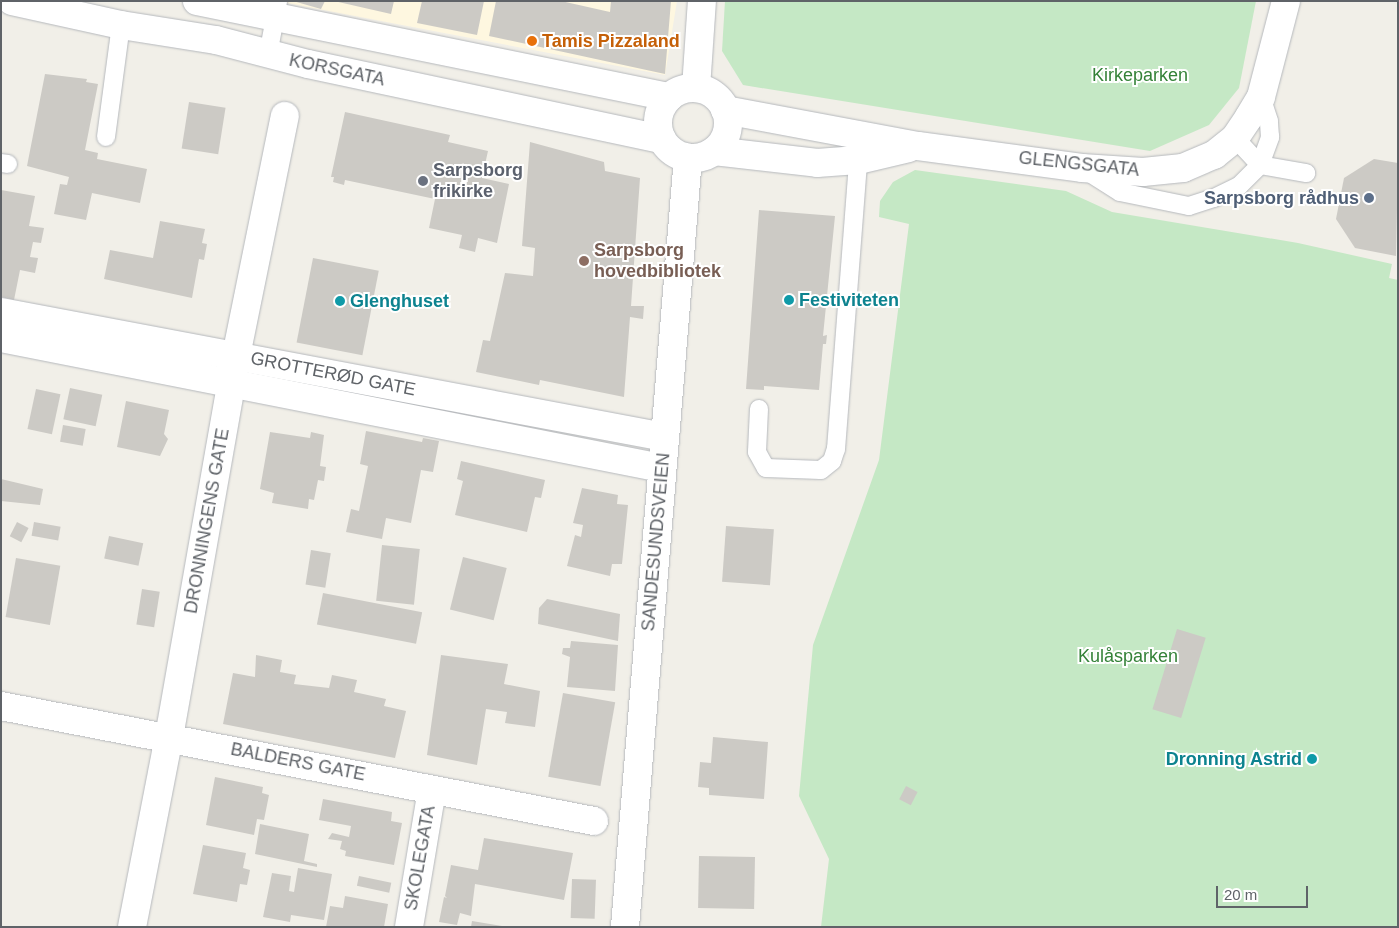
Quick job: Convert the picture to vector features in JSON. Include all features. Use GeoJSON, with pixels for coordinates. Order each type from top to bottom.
{"type":"FeatureCollection","features":[{"type":"Feature","properties":{"kind":"street","name":"KORSGATA"},"geometry":{"type":"LineString","coordinates":[[12,1],[121,25],[216,40],[268,55],[662,140]]}},
{"type":"Feature","properties":{"kind":"street"},"geometry":{"type":"LineString","coordinates":[[197,1],[277,9],[669,96]]}},
{"type":"Feature","properties":{"kind":"street"},"geometry":{"type":"LineString","coordinates":[[696,88],[702,1]]}},
{"type":"Feature","properties":{"kind":"street","name":"GLENGSGATA"},"geometry":{"type":"LineString","coordinates":[[726,110],[918,146],[1082,168],[1144,172],[1183,168],[1214,155],[1235,138],[1261,97],[1286,1]]}},
{"type":"Feature","properties":{"kind":"street"},"geometry":{"type":"LineString","coordinates":[[686,88],[696,88],[714,95],[726,110],[726,133],[714,151],[706,156],[688,158],[677,155],[662,140],[658,116],[669,96],[686,88]]}},
{"type":"Feature","properties":{"kind":"street","name":"DRONNINGENS GATE"},"geometry":{"type":"LineString","coordinates":[[132,927],[170,737],[236,356],[285,116]]}},
{"type":"Feature","properties":{"kind":"street","name":"GLENGSGATA"},"geometry":{"type":"LineString","coordinates":[[714,151],[817,163],[858,160],[918,146]]}},
{"type":"Feature","properties":{"kind":"street","name":"SANDESUNDSVEIEN"},"geometry":{"type":"LineString","coordinates":[[625,927],[661,468],[688,158]]}},
{"type":"Feature","properties":{"kind":"street","name":"GROTTERØD GATE"},"geometry":{"type":"LineString","coordinates":[[1,312],[664,437]]}},
{"type":"Feature","properties":{"kind":"street","name":"GROTTERØD GATE"},"geometry":{"type":"LineString","coordinates":[[1,338],[661,468]]}},
{"type":"Feature","properties":{"kind":"street","name":"BALDERS GATE"},"geometry":{"type":"LineString","coordinates":[[1,706],[170,737],[594,821]]}},
{"type":"Feature","properties":{"kind":"street","name":"SKOLEGATA"},"geometry":{"type":"LineString","coordinates":[[408,927],[432,790]]}},
{"type":"Feature","properties":{"kind":"lane"},"geometry":{"type":"LineString","coordinates":[[268,55],[277,9]]}},
{"type":"Feature","properties":{"kind":"lane"},"geometry":{"type":"LineString","coordinates":[[106,137],[121,25]]}},
{"type":"Feature","properties":{"kind":"lane"},"geometry":{"type":"LineString","coordinates":[[1082,168],[1120,192],[1189,206],[1240,186],[1260,164],[1270,137],[1269,121],[1261,97]]}},
{"type":"Feature","properties":{"kind":"lane"},"geometry":{"type":"LineString","coordinates":[[1235,138],[1260,164],[1306,173]]}},
{"type":"Feature","properties":{"kind":"lane"},"geometry":{"type":"LineString","coordinates":[[759,409],[757,452],[766,468],[820,470],[832,461],[836,449],[858,160]]}},
{"type":"Feature","properties":{"kind":"shaded area"},"geometry":{"type":"Polygon","coordinates":[[[276,1],[677,1],[665,75],[276,1]]]}},
{"type":"Feature","properties":{"kind":"green space","name":"Kirkeparken"},"geometry":{"type":"Polygon","coordinates":[[[725,1],[1256,1],[1239,88],[1209,125],[1150,151],[743,85],[722,51],[725,1]]]}},
{"type":"Feature","properties":{"kind":"green space","name":"Kulåsparken"},"geometry":{"type":"Polygon","coordinates":[[[915,170],[1066,191],[1112,212],[1298,243],[1392,264],[1389,278],[1398,280],[1398,927],[821,927],[829,859],[799,796],[813,645],[879,460],[909,224],[879,217],[880,201],[893,182],[915,170]]]}},
{"type":"Feature","properties":{"kind":"building"},"geometry":{"type":"Polygon","coordinates":[[[293,1],[325,1],[321,9],[293,1]]]}},
{"type":"Feature","properties":{"kind":"building"},"geometry":{"type":"Polygon","coordinates":[[[334,1],[394,1],[391,14],[334,1]]]}},
{"type":"Feature","properties":{"kind":"building"},"geometry":{"type":"Polygon","coordinates":[[[422,1],[484,1],[477,35],[417,23],[422,1]]]}},
{"type":"Feature","properties":{"kind":"building"},"geometry":{"type":"Polygon","coordinates":[[[496,1],[561,1],[610,12],[611,1],[671,1],[665,74],[489,36],[496,1]]]}},
{"type":"Feature","properties":{"kind":"building"},"geometry":{"type":"Polygon","coordinates":[[[45,74],[87,79],[86,82],[98,84],[85,150],[98,153],[97,159],[147,169],[140,203],[92,193],[86,220],[54,214],[60,184],[67,185],[69,177],[27,166],[45,74]]]}},
{"type":"Feature","properties":{"kind":"building"},"geometry":{"type":"Polygon","coordinates":[[[189,102],[226,108],[218,154],[182,148],[189,102]]]}},
{"type":"Feature","properties":{"kind":"building","name":"Sarpsborg frikirke"},"geometry":{"type":"Polygon","coordinates":[[[345,112],[450,135],[448,142],[488,151],[482,178],[509,184],[497,243],[478,238],[475,252],[459,248],[462,235],[429,228],[435,199],[345,180],[344,185],[333,182],[334,177],[331,177],[345,112]]]}},
{"type":"Feature","properties":{"kind":"building","name":"Sarpsborg hovedbibliotek"},"geometry":{"type":"Polygon","coordinates":[[[530,142],[604,162],[605,171],[640,178],[631,306],[644,306],[643,319],[630,317],[624,397],[540,380],[539,385],[476,372],[483,340],[490,341],[505,273],[533,276],[535,248],[522,246],[530,142]]]}},
{"type":"Feature","properties":{"kind":"building","name":"Sarpsborg rådhus"},"geometry":{"type":"Polygon","coordinates":[[[1374,159],[1398,163],[1396,256],[1355,248],[1336,219],[1344,178],[1374,159]]]}},
{"type":"Feature","properties":{"kind":"building"},"geometry":{"type":"Polygon","coordinates":[[[1,190],[35,196],[29,226],[44,228],[41,243],[33,242],[30,257],[38,258],[35,273],[20,270],[14,300],[1,297],[1,190]]]}},
{"type":"Feature","properties":{"kind":"building","name":"Festiviteten"},"geometry":{"type":"Polygon","coordinates":[[[759,210],[835,216],[823,336],[827,335],[826,344],[823,344],[819,390],[764,386],[764,390],[746,389],[759,210]]]}},
{"type":"Feature","properties":{"kind":"building"},"geometry":{"type":"Polygon","coordinates":[[[160,221],[205,229],[202,243],[207,244],[204,260],[199,259],[192,298],[104,279],[110,250],[153,258],[160,221]]]}},
{"type":"Feature","properties":{"kind":"building","name":"Glenghuset"},"geometry":{"type":"Polygon","coordinates":[[[313,258],[379,271],[362,355],[297,342],[313,258]]]}},
{"type":"Feature","properties":{"kind":"building"},"geometry":{"type":"Polygon","coordinates":[[[70,388],[102,395],[96,426],[63,419],[70,388]]]}},
{"type":"Feature","properties":{"kind":"building"},"geometry":{"type":"Polygon","coordinates":[[[36,389],[60,394],[52,434],[27,429],[36,389]]]}},
{"type":"Feature","properties":{"kind":"building"},"geometry":{"type":"Polygon","coordinates":[[[126,401],[169,410],[164,434],[168,439],[160,456],[117,447],[126,401]]]}},
{"type":"Feature","properties":{"kind":"building"},"geometry":{"type":"Polygon","coordinates":[[[63,425],[86,429],[83,446],[60,442],[63,425]]]}},
{"type":"Feature","properties":{"kind":"building"},"geometry":{"type":"Polygon","coordinates":[[[366,431],[422,442],[423,438],[439,441],[433,472],[421,470],[411,523],[386,518],[382,539],[346,532],[351,509],[359,511],[368,466],[360,464],[366,431]]]}},
{"type":"Feature","properties":{"kind":"building"},"geometry":{"type":"Polygon","coordinates":[[[270,432],[310,438],[311,432],[324,435],[320,466],[326,467],[324,481],[318,480],[314,500],[309,499],[308,509],[272,503],[274,493],[260,489],[270,432]]]}},
{"type":"Feature","properties":{"kind":"building"},"geometry":{"type":"Polygon","coordinates":[[[461,461],[545,480],[541,498],[535,497],[527,532],[455,515],[463,481],[457,479],[461,461]]]}},
{"type":"Feature","properties":{"kind":"building"},"geometry":{"type":"Polygon","coordinates":[[[1,479],[43,489],[40,505],[1,501],[1,479]]]}},
{"type":"Feature","properties":{"kind":"building"},"geometry":{"type":"Polygon","coordinates":[[[582,488],[618,495],[617,504],[628,505],[622,564],[612,564],[610,576],[567,566],[575,535],[581,537],[583,525],[573,523],[582,488]]]}},
{"type":"Feature","properties":{"kind":"building"},"geometry":{"type":"Polygon","coordinates":[[[17,522],[29,528],[21,542],[10,536],[17,522]]]}},
{"type":"Feature","properties":{"kind":"building"},"geometry":{"type":"Polygon","coordinates":[[[34,522],[61,527],[58,540],[32,536],[34,522]]]}},
{"type":"Feature","properties":{"kind":"building"},"geometry":{"type":"Polygon","coordinates":[[[726,526],[774,529],[770,585],[722,582],[726,526]]]}},
{"type":"Feature","properties":{"kind":"building"},"geometry":{"type":"Polygon","coordinates":[[[109,536],[143,543],[138,566],[104,558],[109,536]]]}},
{"type":"Feature","properties":{"kind":"building"},"geometry":{"type":"Polygon","coordinates":[[[382,545],[420,549],[414,605],[376,601],[382,545]]]}},
{"type":"Feature","properties":{"kind":"building"},"geometry":{"type":"Polygon","coordinates":[[[311,550],[331,553],[325,588],[306,585],[311,550]]]}},
{"type":"Feature","properties":{"kind":"building"},"geometry":{"type":"Polygon","coordinates":[[[463,557],[507,568],[494,620],[450,609],[463,557]]]}},
{"type":"Feature","properties":{"kind":"building"},"geometry":{"type":"Polygon","coordinates":[[[16,558],[60,566],[50,625],[6,617],[16,558]]]}},
{"type":"Feature","properties":{"kind":"building"},"geometry":{"type":"Polygon","coordinates":[[[142,589],[160,592],[154,627],[136,625],[142,589]]]}},
{"type":"Feature","properties":{"kind":"building"},"geometry":{"type":"Polygon","coordinates":[[[323,593],[422,612],[416,644],[317,624],[323,593]]]}},
{"type":"Feature","properties":{"kind":"building"},"geometry":{"type":"Polygon","coordinates":[[[547,599],[620,614],[618,641],[538,624],[539,608],[547,599]]]}},
{"type":"Feature","properties":{"kind":"building"},"geometry":{"type":"Polygon","coordinates":[[[1177,629],[1206,638],[1181,718],[1152,709],[1177,629]]]}},
{"type":"Feature","properties":{"kind":"building"},"geometry":{"type":"Polygon","coordinates":[[[571,641],[618,645],[615,691],[567,687],[570,657],[562,654],[563,648],[570,648],[571,641]]]}},
{"type":"Feature","properties":{"kind":"building"},"geometry":{"type":"Polygon","coordinates":[[[256,655],[282,660],[280,672],[296,675],[294,684],[329,688],[332,675],[357,680],[354,692],[386,699],[384,706],[406,711],[395,758],[223,724],[233,673],[255,677],[256,655]]]}},
{"type":"Feature","properties":{"kind":"building"},"geometry":{"type":"Polygon","coordinates":[[[441,655],[508,664],[504,684],[540,691],[535,727],[505,723],[507,712],[486,709],[477,765],[427,755],[441,655]]]}},
{"type":"Feature","properties":{"kind":"building"},"geometry":{"type":"Polygon","coordinates":[[[563,693],[615,702],[600,786],[548,777],[563,693]]]}},
{"type":"Feature","properties":{"kind":"building"},"geometry":{"type":"Polygon","coordinates":[[[713,737],[768,742],[764,799],[709,795],[709,788],[698,787],[700,762],[711,763],[713,737]]]}},
{"type":"Feature","properties":{"kind":"building"},"geometry":{"type":"Polygon","coordinates":[[[215,777],[263,787],[262,793],[269,795],[264,820],[257,819],[254,835],[206,825],[215,777]]]}},
{"type":"Feature","properties":{"kind":"building"},"geometry":{"type":"Polygon","coordinates":[[[906,786],[918,792],[911,805],[899,799],[906,786]]]}},
{"type":"Feature","properties":{"kind":"building"},"geometry":{"type":"Polygon","coordinates":[[[323,799],[392,812],[391,821],[402,823],[394,865],[345,856],[346,851],[340,849],[342,841],[328,839],[332,833],[349,837],[351,826],[319,820],[323,799]]]}},
{"type":"Feature","properties":{"kind":"building"},"geometry":{"type":"Polygon","coordinates":[[[260,824],[309,834],[304,861],[317,864],[317,867],[255,854],[260,824]]]}},
{"type":"Feature","properties":{"kind":"building"},"geometry":{"type":"Polygon","coordinates":[[[484,838],[573,853],[564,900],[475,884],[471,916],[460,913],[457,925],[439,922],[444,897],[447,898],[445,896],[451,865],[478,870],[484,838]]]}},
{"type":"Feature","properties":{"kind":"building"},"geometry":{"type":"Polygon","coordinates":[[[203,845],[246,853],[243,868],[250,870],[247,885],[240,884],[237,902],[193,894],[203,845]]]}},
{"type":"Feature","properties":{"kind":"building"},"geometry":{"type":"Polygon","coordinates":[[[699,856],[755,857],[754,909],[698,908],[699,856]]]}},
{"type":"Feature","properties":{"kind":"building"},"geometry":{"type":"Polygon","coordinates":[[[298,868],[332,874],[324,920],[291,915],[290,922],[263,917],[272,873],[291,876],[289,891],[294,892],[298,868]]]}},
{"type":"Feature","properties":{"kind":"building"},"geometry":{"type":"Polygon","coordinates":[[[359,876],[391,883],[389,893],[357,886],[359,876]]]}},
{"type":"Feature","properties":{"kind":"building"},"geometry":{"type":"Polygon","coordinates":[[[572,879],[596,880],[595,919],[571,918],[572,879]]]}},
{"type":"Feature","properties":{"kind":"building"},"geometry":{"type":"Polygon","coordinates":[[[345,896],[388,904],[384,927],[326,927],[330,906],[343,908],[345,896]]]}},
{"type":"Feature","properties":{"kind":"building"},"geometry":{"type":"Polygon","coordinates":[[[472,921],[502,926],[502,927],[471,927],[472,921]]]}},
{"type":"Feature","properties":{"kind":"place","name":"Tamis Pizzaland"},"geometry":{"type":"Point","coordinates":[532,41]}},
{"type":"Feature","properties":{"kind":"place","name":"Sarpsborg frikirke"},"geometry":{"type":"Point","coordinates":[423,181]}},
{"type":"Feature","properties":{"kind":"place","name":"Sarpsborg rådhus"},"geometry":{"type":"Point","coordinates":[1369,198]}},
{"type":"Feature","properties":{"kind":"place","name":"Sarpsborg hovedbibliotek"},"geometry":{"type":"Point","coordinates":[584,261]}},
{"type":"Feature","properties":{"kind":"place","name":"Festiviteten"},"geometry":{"type":"Point","coordinates":[789,300]}},
{"type":"Feature","properties":{"kind":"place","name":"Glenghuset"},"geometry":{"type":"Point","coordinates":[340,301]}},
{"type":"Feature","properties":{"kind":"place","name":"Dronning Astrid"},"geometry":{"type":"Point","coordinates":[1312,759]}}]}
